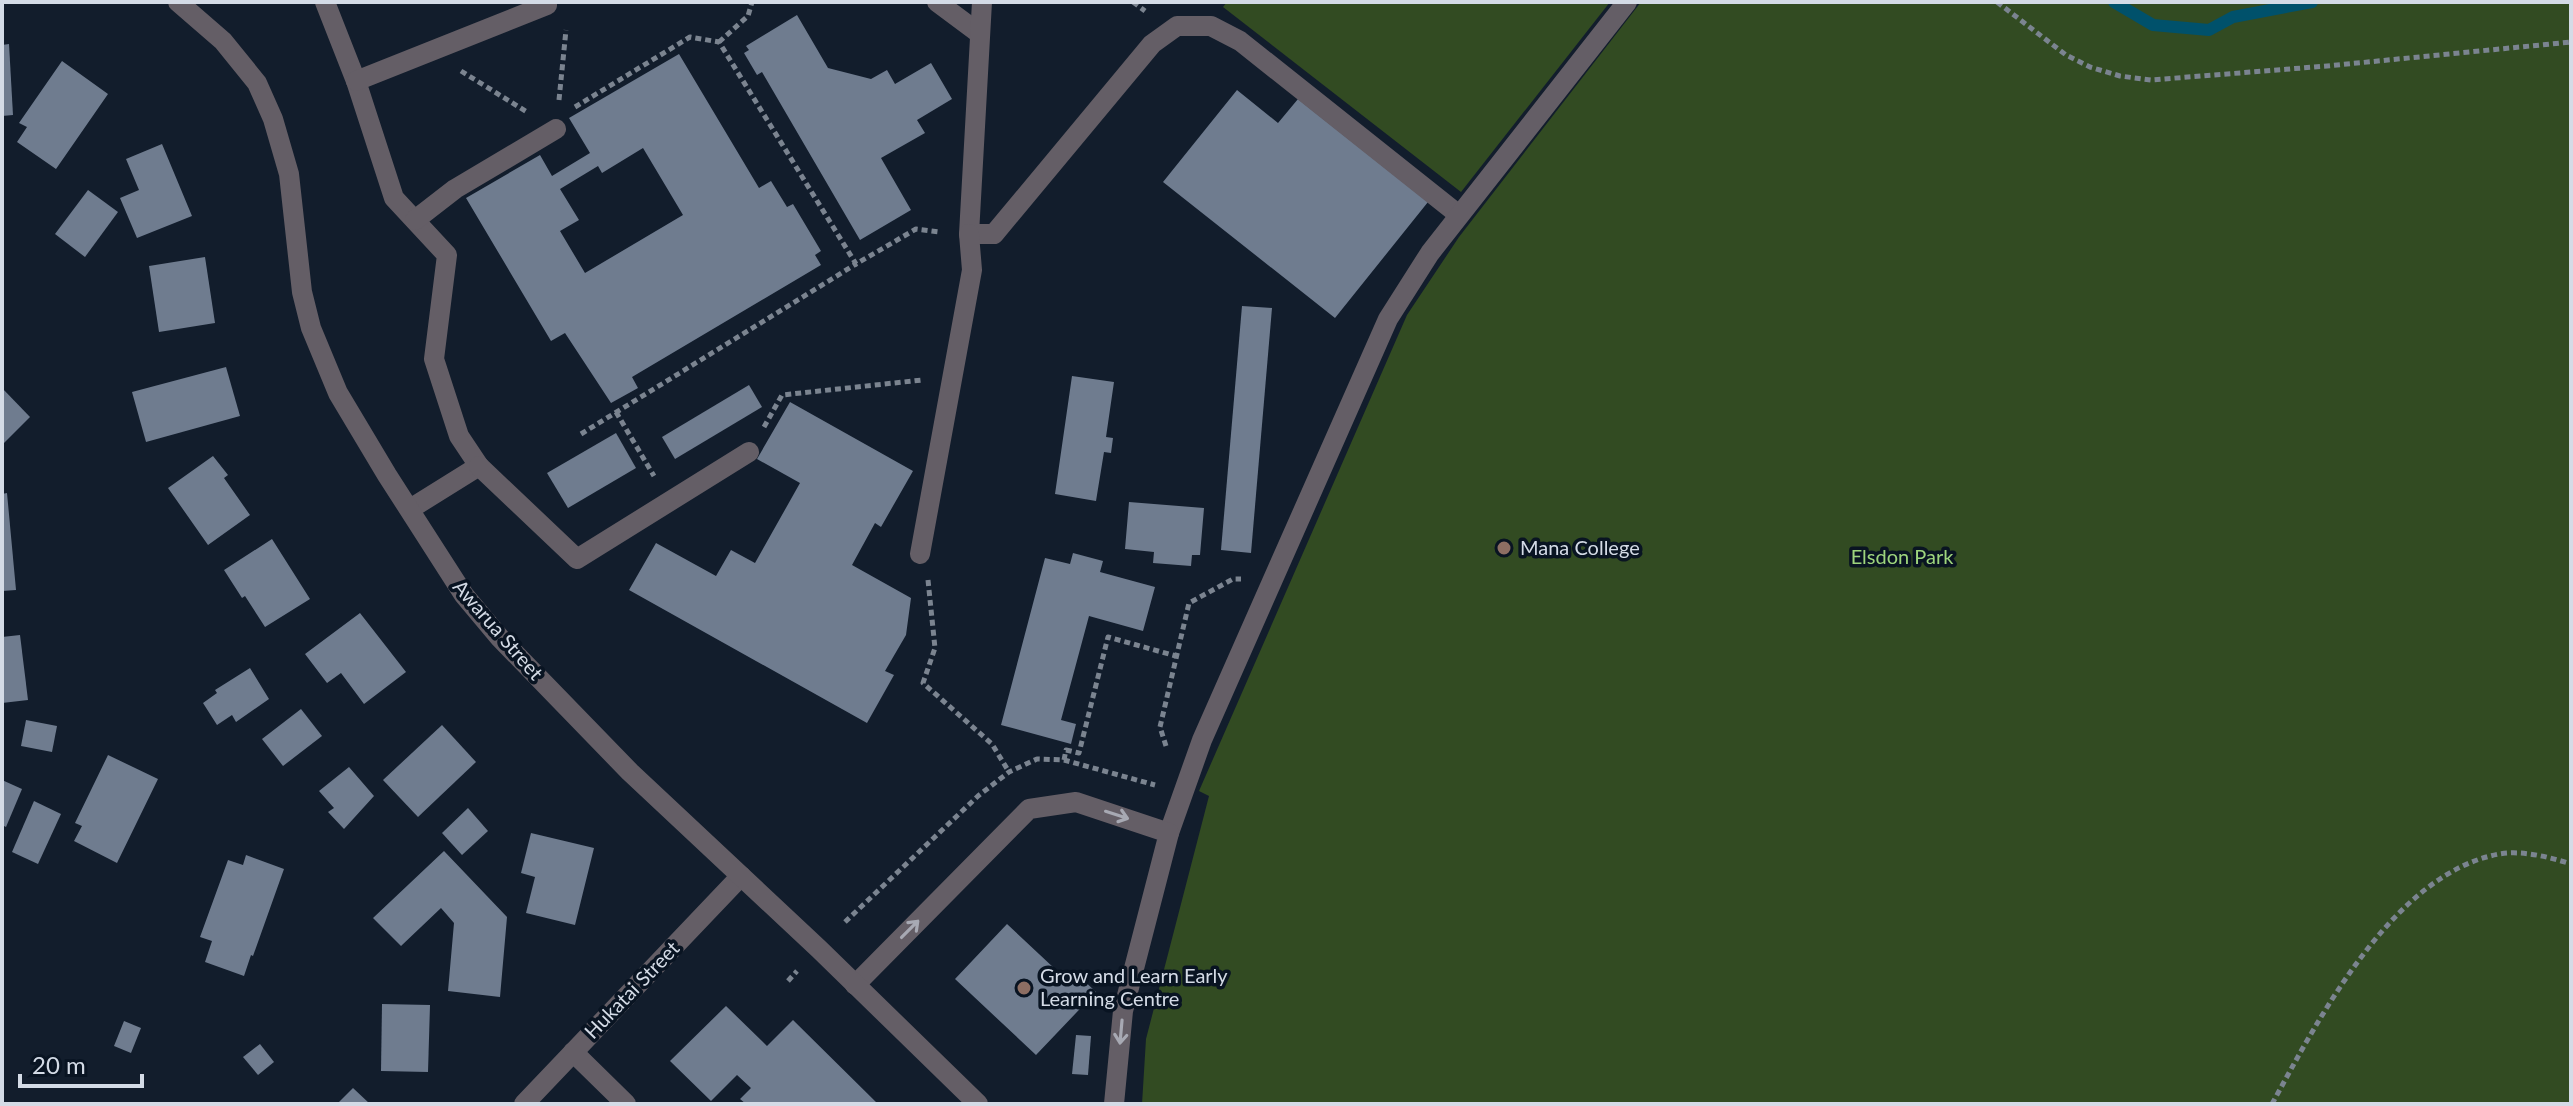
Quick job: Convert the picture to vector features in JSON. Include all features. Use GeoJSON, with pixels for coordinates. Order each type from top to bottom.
{"type":"FeatureCollection","features":[{"type":"Feature","properties":{"kind":"street"},"geometry":{"type":"LineString","coordinates":[[325,2],[356,81],[394,198],[447,255],[434,359],[459,436],[479,466],[577,559],[749,452]]}},
{"type":"Feature","properties":{"kind":"street"},"geometry":{"type":"LineString","coordinates":[[937,2],[981,18]]}},
{"type":"Feature","properties":{"kind":"street"},"geometry":{"type":"LineString","coordinates":[[920,554],[972,270],[969,234],[981,18],[995,2]]}},
{"type":"Feature","properties":{"kind":"street"},"geometry":{"type":"LineString","coordinates":[[1114,1104],[1123,1011],[1169,833],[1193,765],[1388,319],[1430,253],[1627,2]]}},
{"type":"Feature","properties":{"kind":"street","name":"Awarua Street"},"geometry":{"type":"LineString","coordinates":[[182,4],[223,41],[257,83],[273,119],[289,174],[302,292],[311,328],[338,393],[464,595],[500,638],[630,772],[978,1104]]}},
{"type":"Feature","properties":{"kind":"street"},"geometry":{"type":"LineString","coordinates":[[356,81],[547,5]]}},
{"type":"Feature","properties":{"kind":"street"},"geometry":{"type":"LineString","coordinates":[[969,234],[994,234],[1152,44],[1177,26],[1211,26],[1240,41],[1459,215]]}},
{"type":"Feature","properties":{"kind":"street"},"geometry":{"type":"LineString","coordinates":[[415,220],[455,189],[556,129]]}},
{"type":"Feature","properties":{"kind":"street"},"geometry":{"type":"LineString","coordinates":[[410,509],[479,466]]}},
{"type":"Feature","properties":{"kind":"street"},"geometry":{"type":"LineString","coordinates":[[855,985],[1029,809],[1076,802],[1169,833]]}},
{"type":"Feature","properties":{"kind":"street","name":"Hukatai Street"},"geometry":{"type":"LineString","coordinates":[[524,1104],[741,876]]}},
{"type":"Feature","properties":{"kind":"street"},"geometry":{"type":"LineString","coordinates":[[573,1052],[626,1104]]}},
{"type":"Feature","properties":{"kind":"path"},"geometry":{"type":"LineString","coordinates":[[719,42],[748,16],[752,2]]}},
{"type":"Feature","properties":{"kind":"path"},"geometry":{"type":"LineString","coordinates":[[1133,2],[1143,10]]}},
{"type":"Feature","properties":{"kind":"path"},"geometry":{"type":"LineString","coordinates":[[1997,2],[2066,55],[2090,67],[2120,76],[2151,80],[2571,42]]}},
{"type":"Feature","properties":{"kind":"path"},"geometry":{"type":"LineString","coordinates":[[556,129],[567,18]]}},
{"type":"Feature","properties":{"kind":"path"},"geometry":{"type":"LineString","coordinates":[[556,129],[569,111],[690,37],[719,42],[856,264]]}},
{"type":"Feature","properties":{"kind":"path"},"geometry":{"type":"LineString","coordinates":[[429,52],[556,129]]}},
{"type":"Feature","properties":{"kind":"path"},"geometry":{"type":"LineString","coordinates":[[581,434],[916,229],[969,234]]}},
{"type":"Feature","properties":{"kind":"path"},"geometry":{"type":"LineString","coordinates":[[749,452],[782,395],[952,377]]}},
{"type":"Feature","properties":{"kind":"path"},"geometry":{"type":"LineString","coordinates":[[616,412],[646,462]]}},
{"type":"Feature","properties":{"kind":"path"},"geometry":{"type":"LineString","coordinates":[[920,554],[928,577],[935,648],[923,683],[992,744],[1009,772]]}},
{"type":"Feature","properties":{"kind":"path"},"geometry":{"type":"LineString","coordinates":[[1193,765],[1165,745],[1160,727],[1189,603],[1233,579],[1244,579],[1268,589]]}},
{"type":"Feature","properties":{"kind":"path"},"geometry":{"type":"LineString","coordinates":[[1064,760],[1066,750],[1079,753],[1108,637],[1176,656]]}},
{"type":"Feature","properties":{"kind":"path"},"geometry":{"type":"LineString","coordinates":[[2272,1104],[2324,1009],[2390,922],[2431,885],[2473,861],[2502,854],[2530,854],[2571,864]]}},
{"type":"Feature","properties":{"kind":"path"},"geometry":{"type":"LineString","coordinates":[[788,981],[797,971]]}},
{"type":"Feature","properties":{"kind":"green space"},"geometry":{"type":"Polygon","coordinates":[[[1227,2],[1610,2],[1461,192],[1223,7],[1227,2]]]}},
{"type":"Feature","properties":{"kind":"green space","name":"Elsdon Park"},"geometry":{"type":"Polygon","coordinates":[[[1641,2],[2571,2],[2571,1104],[1142,1104],[1146,1039],[1209,796],[1199,791],[1407,315],[1459,237],[1641,2]]]}},
{"type":"Feature","properties":{"kind":"building"},"geometry":{"type":"Polygon","coordinates":[[[797,15],[828,68],[871,79],[887,70],[895,84],[931,63],[952,99],[917,120],[925,133],[881,158],[911,210],[860,240],[762,72],[757,75],[744,53],[749,50],[746,46],[797,15]]]}},
{"type":"Feature","properties":{"kind":"building"},"geometry":{"type":"Polygon","coordinates":[[[9,44],[13,115],[2,116],[2,45],[9,44]]]}},
{"type":"Feature","properties":{"kind":"building"},"geometry":{"type":"Polygon","coordinates":[[[679,54],[759,188],[771,181],[787,207],[793,204],[821,251],[815,255],[821,265],[632,377],[638,388],[611,403],[565,333],[551,341],[466,198],[540,155],[552,176],[590,153],[569,118],[679,54]],[[643,148],[602,173],[598,166],[560,189],[579,220],[560,231],[585,273],[683,215],[643,148]]]}},
{"type":"Feature","properties":{"kind":"building"},"geometry":{"type":"Polygon","coordinates":[[[62,61],[108,94],[56,169],[17,142],[27,127],[19,123],[62,61]]]}},
{"type":"Feature","properties":{"kind":"building"},"geometry":{"type":"Polygon","coordinates":[[[1237,90],[1278,123],[1298,99],[1428,202],[1335,318],[1163,182],[1237,90]]]}},
{"type":"Feature","properties":{"kind":"building"},"geometry":{"type":"Polygon","coordinates":[[[162,144],[192,216],[137,238],[120,198],[139,190],[126,159],[162,144]]]}},
{"type":"Feature","properties":{"kind":"building"},"geometry":{"type":"Polygon","coordinates":[[[88,190],[118,212],[85,257],[55,234],[88,190]]]}},
{"type":"Feature","properties":{"kind":"building"},"geometry":{"type":"Polygon","coordinates":[[[205,257],[215,323],[159,332],[149,266],[205,257]]]}},
{"type":"Feature","properties":{"kind":"building"},"geometry":{"type":"Polygon","coordinates":[[[1242,306],[1272,308],[1251,553],[1221,550],[1242,306]]]}},
{"type":"Feature","properties":{"kind":"building"},"geometry":{"type":"Polygon","coordinates":[[[226,367],[240,416],[146,442],[132,392],[226,367]]]}},
{"type":"Feature","properties":{"kind":"building"},"geometry":{"type":"Polygon","coordinates":[[[1072,376],[1114,382],[1106,437],[1113,438],[1111,453],[1104,452],[1096,501],[1055,494],[1072,376]]]}},
{"type":"Feature","properties":{"kind":"building"},"geometry":{"type":"Polygon","coordinates":[[[749,385],[762,407],[675,459],[662,437],[749,385]]]}},
{"type":"Feature","properties":{"kind":"building"},"geometry":{"type":"Polygon","coordinates":[[[2,388],[30,417],[2,445],[2,388]]]}},
{"type":"Feature","properties":{"kind":"building"},"geometry":{"type":"Polygon","coordinates":[[[790,402],[913,471],[881,527],[875,523],[852,565],[911,598],[906,635],[885,671],[894,675],[867,723],[629,590],[656,543],[716,576],[731,550],[755,563],[800,483],[757,459],[790,402]]]}},
{"type":"Feature","properties":{"kind":"building"},"geometry":{"type":"Polygon","coordinates":[[[616,433],[636,468],[568,508],[547,473],[616,433]]]}},
{"type":"Feature","properties":{"kind":"building"},"geometry":{"type":"Polygon","coordinates":[[[213,456],[228,475],[224,478],[250,515],[208,545],[168,488],[213,456]]]}},
{"type":"Feature","properties":{"kind":"building"},"geometry":{"type":"Polygon","coordinates":[[[7,493],[16,590],[2,591],[2,494],[7,493]]]}},
{"type":"Feature","properties":{"kind":"building"},"geometry":{"type":"Polygon","coordinates":[[[1129,502],[1204,508],[1200,555],[1192,555],[1191,566],[1153,563],[1154,552],[1125,549],[1129,502]]]}},
{"type":"Feature","properties":{"kind":"building"},"geometry":{"type":"Polygon","coordinates":[[[272,539],[310,599],[265,627],[224,570],[272,539]]]}},
{"type":"Feature","properties":{"kind":"building"},"geometry":{"type":"Polygon","coordinates":[[[1073,553],[1103,561],[1100,572],[1155,587],[1143,631],[1089,616],[1061,720],[1076,724],[1071,744],[1001,725],[1045,558],[1070,564],[1073,553]]]}},
{"type":"Feature","properties":{"kind":"building"},"geometry":{"type":"Polygon","coordinates":[[[360,613],[406,672],[364,704],[341,673],[327,683],[305,654],[360,613]]]}},
{"type":"Feature","properties":{"kind":"building"},"geometry":{"type":"Polygon","coordinates":[[[20,635],[28,700],[2,703],[2,637],[20,635]]]}},
{"type":"Feature","properties":{"kind":"building"},"geometry":{"type":"Polygon","coordinates":[[[250,668],[269,699],[236,722],[232,715],[217,725],[203,703],[217,693],[215,690],[250,668]]]}},
{"type":"Feature","properties":{"kind":"building"},"geometry":{"type":"Polygon","coordinates":[[[301,709],[322,736],[283,766],[262,739],[301,709]]]}},
{"type":"Feature","properties":{"kind":"building"},"geometry":{"type":"Polygon","coordinates":[[[26,720],[57,726],[52,752],[21,746],[26,720]]]}},
{"type":"Feature","properties":{"kind":"building"},"geometry":{"type":"Polygon","coordinates":[[[442,725],[476,762],[418,817],[383,780],[442,725]]]}},
{"type":"Feature","properties":{"kind":"building"},"geometry":{"type":"Polygon","coordinates":[[[108,755],[158,779],[117,863],[74,841],[82,826],[75,823],[108,755]]]}},
{"type":"Feature","properties":{"kind":"building"},"geometry":{"type":"Polygon","coordinates":[[[349,767],[374,796],[344,829],[328,812],[334,808],[319,791],[349,767]]]}},
{"type":"Feature","properties":{"kind":"building"},"geometry":{"type":"Polygon","coordinates":[[[2,780],[22,789],[6,827],[2,825],[2,780]]]}},
{"type":"Feature","properties":{"kind":"building"},"geometry":{"type":"Polygon","coordinates":[[[34,801],[61,814],[38,864],[12,852],[34,801]]]}},
{"type":"Feature","properties":{"kind":"building"},"geometry":{"type":"Polygon","coordinates":[[[468,808],[488,831],[462,855],[442,833],[468,808]]]}},
{"type":"Feature","properties":{"kind":"building"},"geometry":{"type":"Polygon","coordinates":[[[531,833],[594,848],[575,925],[526,913],[535,877],[521,873],[531,833]]]}},
{"type":"Feature","properties":{"kind":"building"},"geometry":{"type":"Polygon","coordinates":[[[444,851],[507,917],[500,997],[448,991],[454,923],[441,908],[401,946],[373,918],[444,851]]]}},
{"type":"Feature","properties":{"kind":"building"},"geometry":{"type":"Polygon","coordinates":[[[246,855],[284,869],[244,976],[205,962],[212,941],[200,937],[228,860],[243,865],[246,855]]]}},
{"type":"Feature","properties":{"kind":"building"},"geometry":{"type":"Polygon","coordinates":[[[1007,924],[1070,983],[1078,975],[1096,992],[1036,1055],[955,979],[1007,924]]]}},
{"type":"Feature","properties":{"kind":"building"},"geometry":{"type":"Polygon","coordinates":[[[382,1004],[430,1005],[428,1072],[381,1071],[382,1004]]]}},
{"type":"Feature","properties":{"kind":"building"},"geometry":{"type":"Polygon","coordinates":[[[726,1006],[767,1046],[793,1020],[878,1104],[746,1104],[740,1099],[751,1088],[737,1075],[711,1101],[670,1061],[726,1006]]]}},
{"type":"Feature","properties":{"kind":"building"},"geometry":{"type":"Polygon","coordinates":[[[124,1021],[141,1028],[131,1053],[114,1046],[124,1021]]]}},
{"type":"Feature","properties":{"kind":"building"},"geometry":{"type":"Polygon","coordinates":[[[1076,1035],[1091,1036],[1088,1075],[1072,1074],[1076,1035]]]}},
{"type":"Feature","properties":{"kind":"building"},"geometry":{"type":"Polygon","coordinates":[[[260,1044],[274,1062],[258,1075],[243,1057],[260,1044]]]}},
{"type":"Feature","properties":{"kind":"building"},"geometry":{"type":"Polygon","coordinates":[[[353,1088],[370,1104],[337,1104],[353,1088]]]}},
{"type":"Feature","properties":{"kind":"waterway"},"geometry":{"type":"LineString","coordinates":[[2114,2],[2153,25],[2209,30],[2233,17],[2312,2]]}},
{"type":"Feature","properties":{"kind":"place","name":"Mana College"},"geometry":{"type":"Point","coordinates":[1504,548]}},
{"type":"Feature","properties":{"kind":"place","name":"Grow and Learn Early Learning Centre"},"geometry":{"type":"Point","coordinates":[1024,988]}}]}
